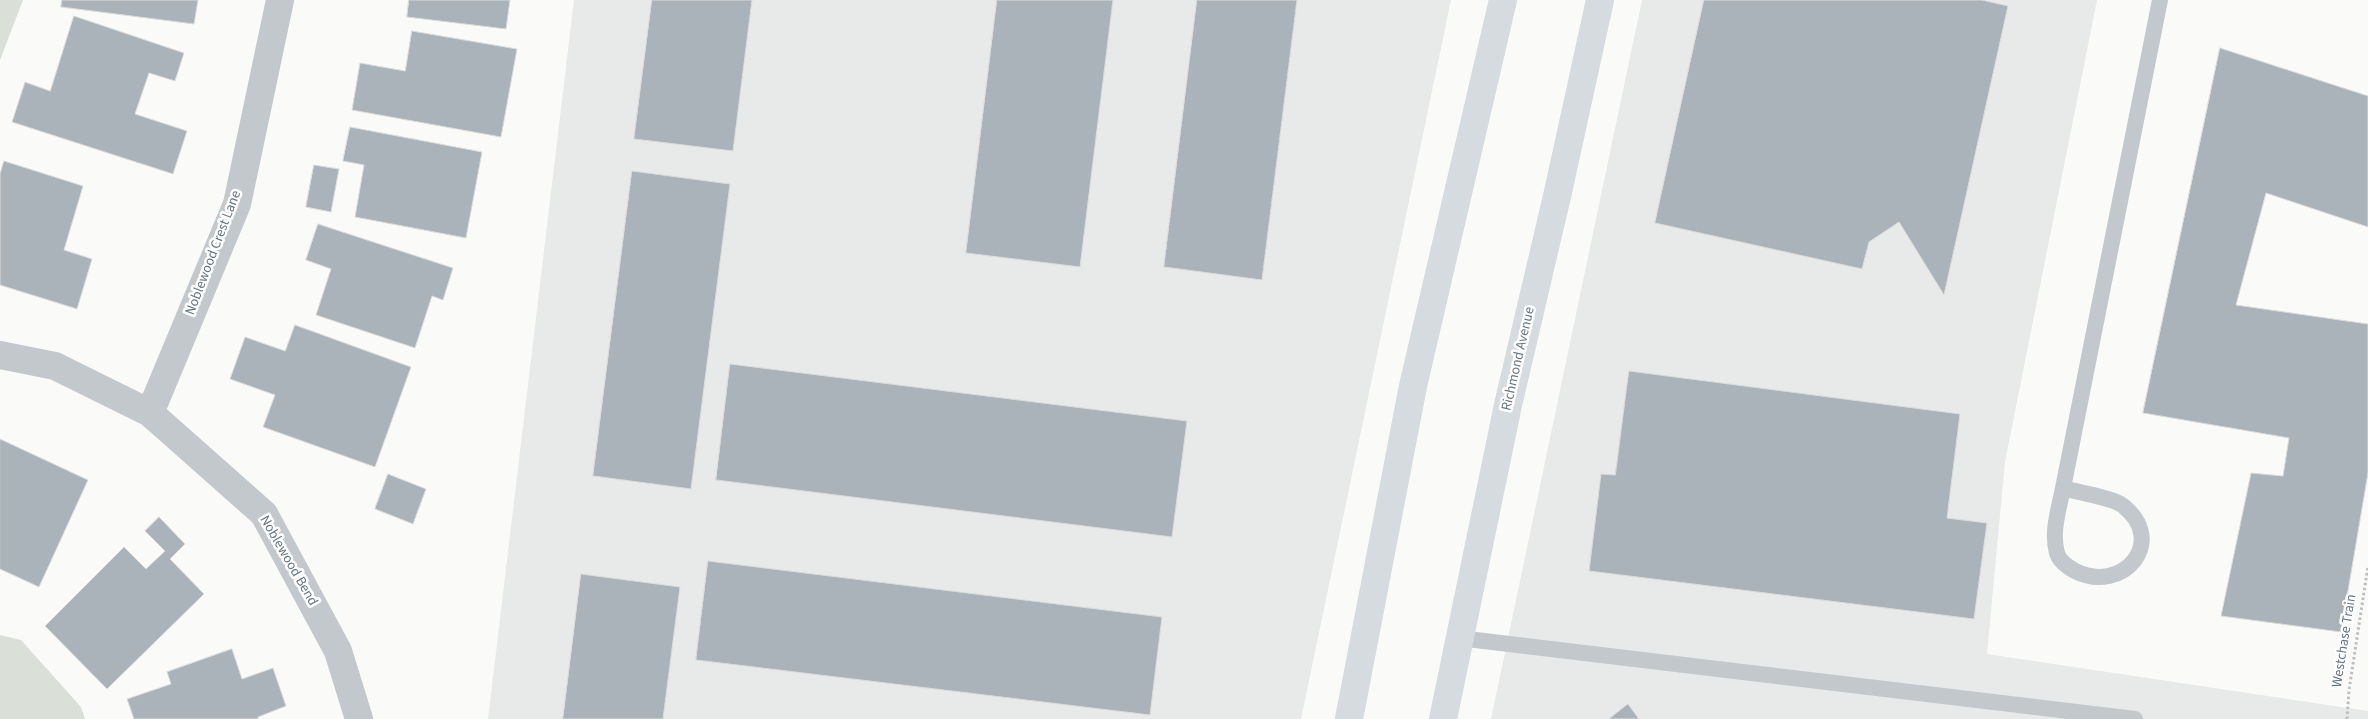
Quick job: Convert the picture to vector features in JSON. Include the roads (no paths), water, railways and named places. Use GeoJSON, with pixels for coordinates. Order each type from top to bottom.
{"type":"FeatureCollection","features":[{"type":"Feature","properties":{"kind":"main road"},"geometry":{"type":"LineString","coordinates":[[1349,719],[1413,386],[1504,0]]}},
{"type":"Feature","properties":{"kind":"main road","name":"Richmond Avenue"},"geometry":{"type":"LineString","coordinates":[[1443,719],[1508,405],[1600,0]]}},
{"type":"Feature","properties":{"kind":"street","name":"Noblewood Crest Lane"},"geometry":{"type":"LineString","coordinates":[[150,413],[237,204],[280,0]]}},
{"type":"Feature","properties":{"kind":"street","name":"Noblewood Bend"},"geometry":{"type":"LineString","coordinates":[[0,355],[55,366],[150,413],[264,514],[338,651],[359,719]]}},
{"type":"Feature","properties":{"kind":"lane"},"geometry":{"type":"LineString","coordinates":[[2063,488],[2121,504],[2135,518],[2143,533],[2140,553],[2128,568],[2112,577],[2085,576],[2066,566],[2057,555],[2054,536],[2063,488],[2160,0]]}},
{"type":"Feature","properties":{"kind":"lane"},"geometry":{"type":"LineString","coordinates":[[1459,638],[2135,719]]}}]}
